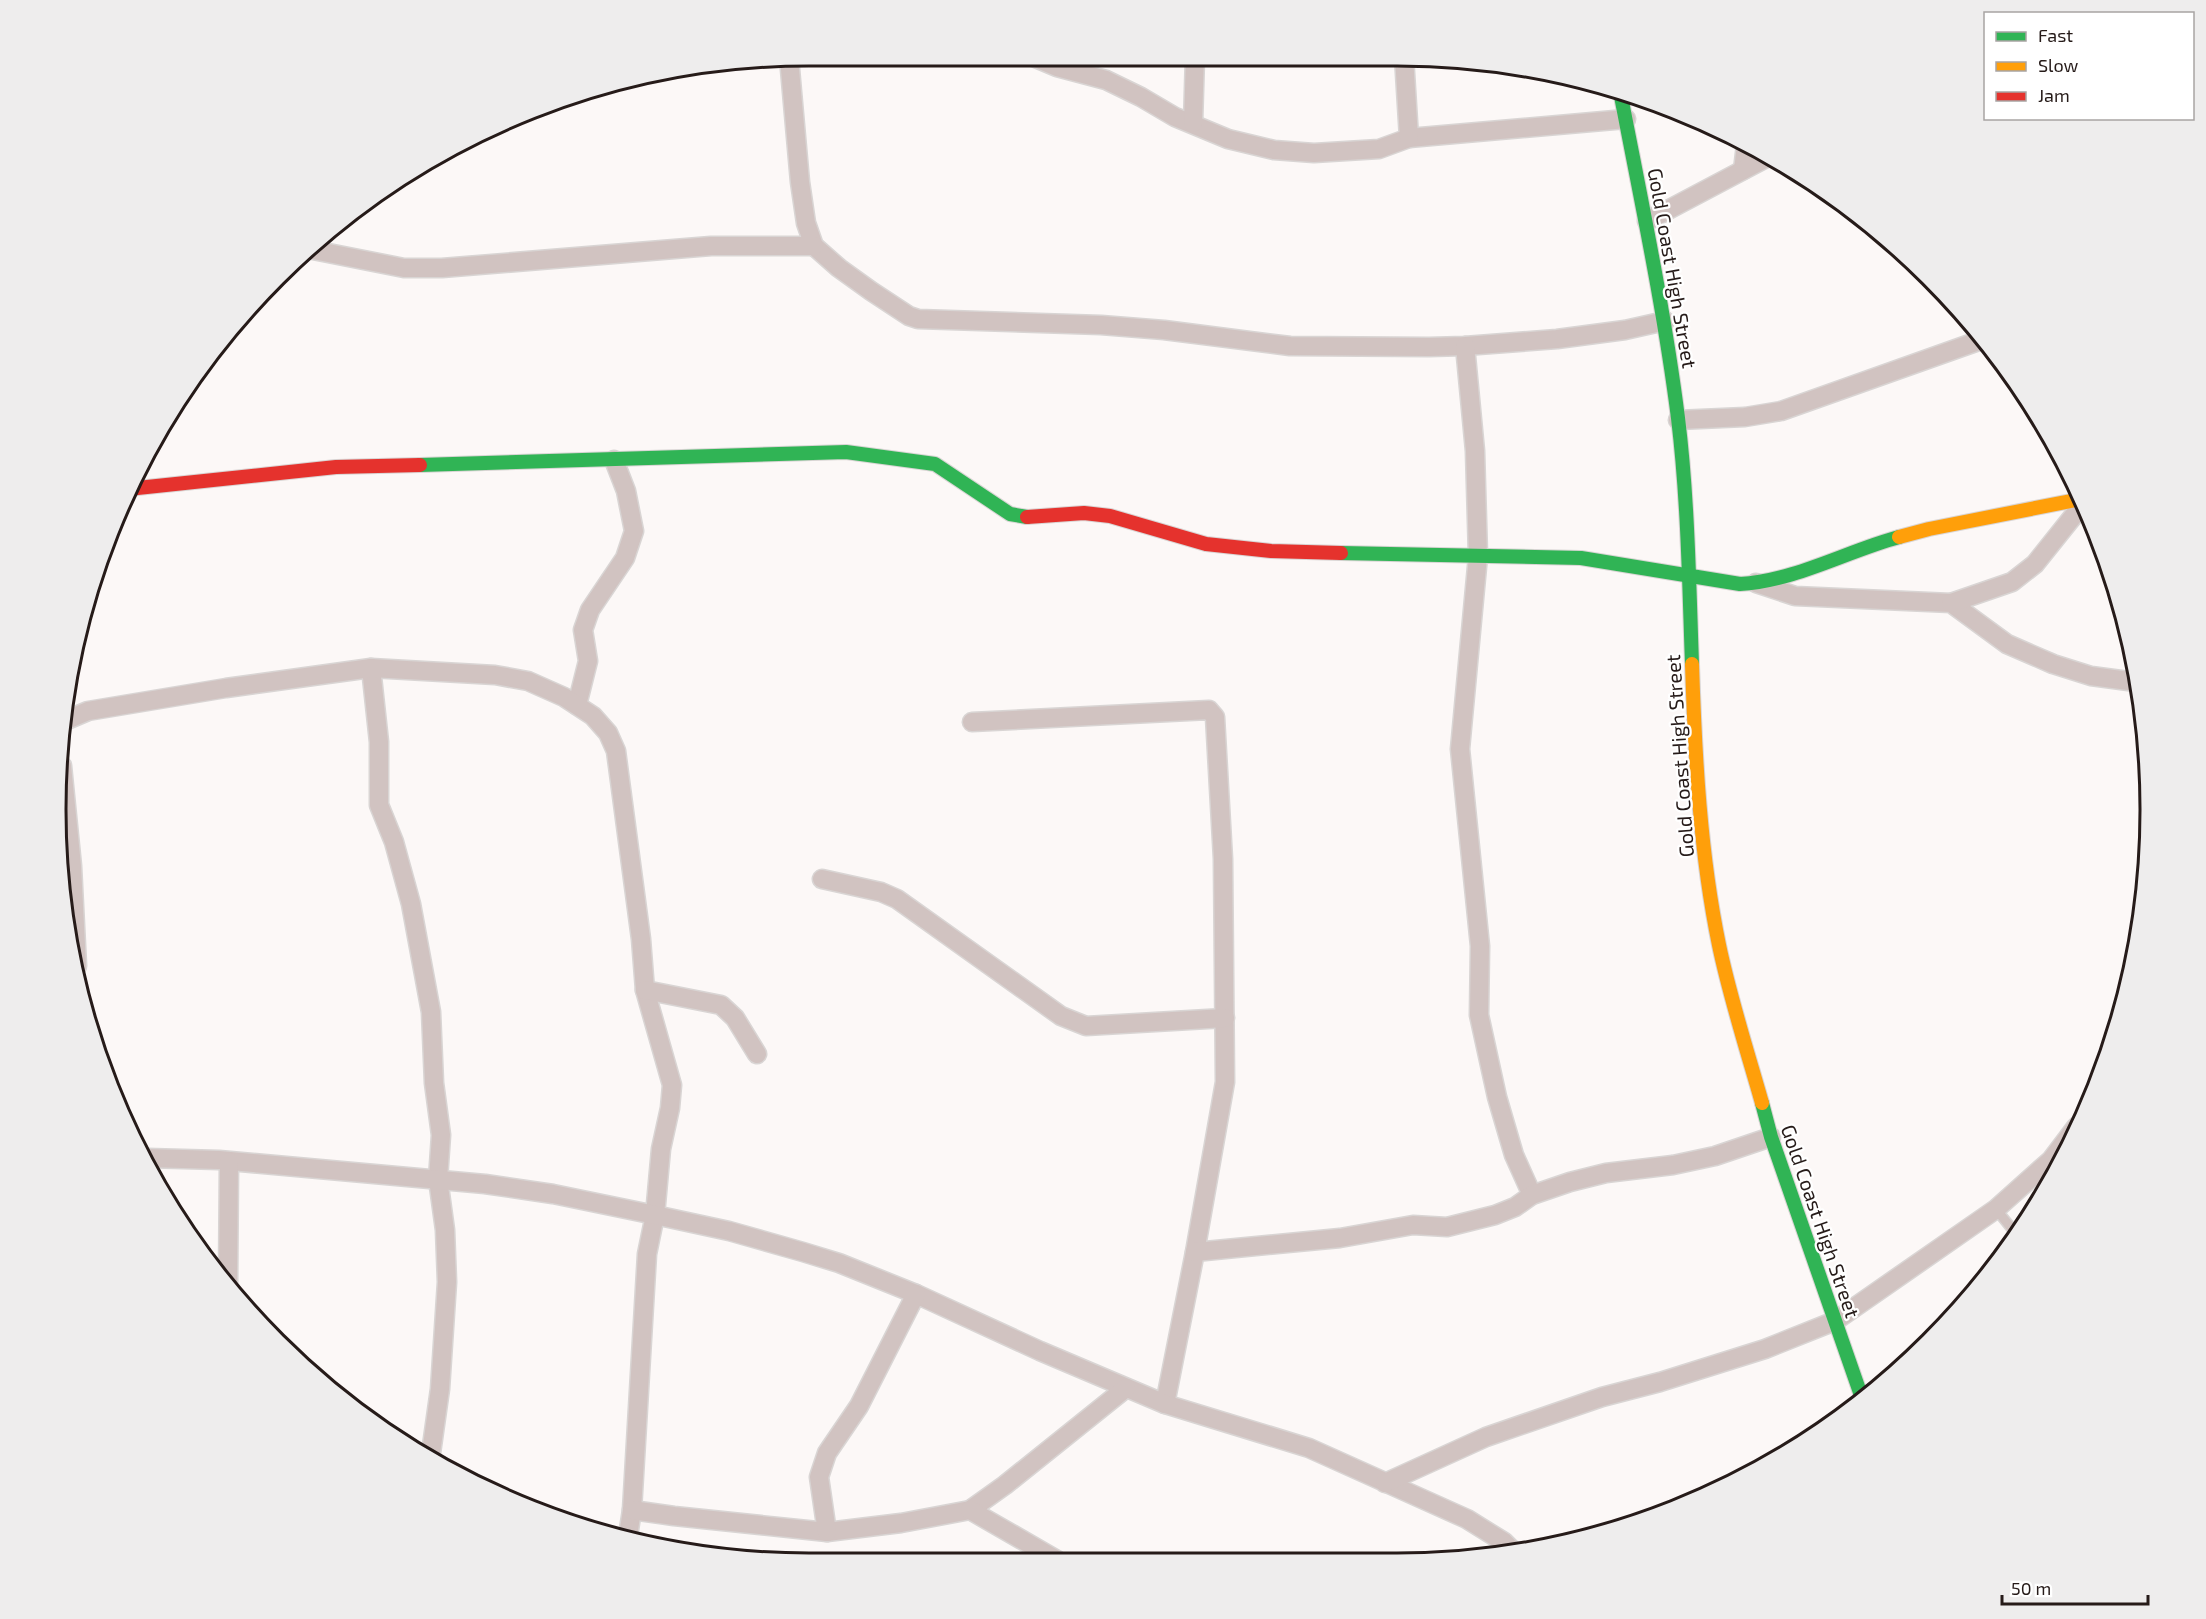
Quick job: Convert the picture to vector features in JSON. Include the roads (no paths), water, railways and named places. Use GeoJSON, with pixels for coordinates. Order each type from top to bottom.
{"type":"FeatureCollection","features":[{"type":"Feature","properties":{"kind":"street"},"geometry":{"type":"LineString","coordinates":[[1055,66],[1106,80],[1175,117],[1228,139],[1274,150],[1294,152],[1379,149],[1408,138],[1626,119]]}},
{"type":"Feature","properties":{"kind":"street"},"geometry":{"type":"LineString","coordinates":[[1193,123],[1195,66]]}},
{"type":"Feature","properties":{"kind":"street"},"geometry":{"type":"LineString","coordinates":[[1404,66],[1408,138]]}},
{"type":"Feature","properties":{"kind":"street"},"geometry":{"type":"LineString","coordinates":[[790,67],[800,182],[806,223],[814,246],[871,291],[909,316],[918,319],[1101,325],[1290,345],[1465,346],[1557,339],[1625,330],[1665,321]]}},
{"type":"Feature","properties":{"kind":"street","name":"Gold Coast High Street"},"geometry":{"type":"LineString","coordinates":[[1622,101],[1665,321],[1678,420],[1685,491],[1695,745],[1707,878],[1719,946],[1771,1137],[1859,1391]]}},
{"type":"Feature","properties":{"kind":"street"},"geometry":{"type":"LineString","coordinates":[[1743,170],[1745,154]]}},
{"type":"Feature","properties":{"kind":"street"},"geometry":{"type":"LineString","coordinates":[[1647,222],[1759,161]]}},
{"type":"Feature","properties":{"kind":"street"},"geometry":{"type":"LineString","coordinates":[[319,251],[404,268],[442,268],[711,246],[814,246]]}},
{"type":"Feature","properties":{"kind":"street"},"geometry":{"type":"LineString","coordinates":[[1678,420],[1745,417],[1781,411],[1974,342]]}},
{"type":"Feature","properties":{"kind":"street"},"geometry":{"type":"LineString","coordinates":[[1465,346],[1475,451],[1478,556],[1461,749],[1480,946],[1479,1015],[1497,1097],[1514,1155],[1532,1195]]}},
{"type":"Feature","properties":{"kind":"street"},"geometry":{"type":"LineString","coordinates":[[140,488],[336,466],[614,460],[724,454],[867,454],[935,464],[1010,514],[1030,517],[1084,513],[1110,516],[1206,544],[1271,551],[1581,558],[1740,584],[1756,583],[1929,529],[2072,501]]}},
{"type":"Feature","properties":{"kind":"street"},"geometry":{"type":"LineString","coordinates":[[577,705],[588,661],[583,630],[590,610],[625,558],[634,531],[626,491],[614,460]]}},
{"type":"Feature","properties":{"kind":"street"},"geometry":{"type":"LineString","coordinates":[[1756,583],[1795,596],[1951,603],[2012,582],[2035,564],[2077,512]]}},
{"type":"Feature","properties":{"kind":"street"},"geometry":{"type":"LineString","coordinates":[[1951,603],[2007,644],[2053,664],[2091,676],[2129,681]]}},
{"type":"Feature","properties":{"kind":"street"},"geometry":{"type":"LineString","coordinates":[[371,668],[379,742],[380,805],[394,842],[411,904],[431,1012],[441,1135],[438,1179],[445,1230],[447,1282],[440,1389],[432,1449]]}},
{"type":"Feature","properties":{"kind":"street"},"geometry":{"type":"LineString","coordinates":[[72,718],[88,711],[226,688],[371,668],[495,675],[528,681],[577,705],[593,716],[608,732],[616,751],[645,990],[672,1085],[655,1215],[647,1254],[632,1510],[629,1531]]}},
{"type":"Feature","properties":{"kind":"street"},"geometry":{"type":"LineString","coordinates":[[972,722],[1209,710],[1215,717],[1223,859],[1226,1018],[1223,1100],[1165,1404]]}},
{"type":"Feature","properties":{"kind":"street"},"geometry":{"type":"LineString","coordinates":[[66,807],[75,925]]}},
{"type":"Feature","properties":{"kind":"street"},"geometry":{"type":"LineString","coordinates":[[822,879],[881,892],[897,899],[1061,1016],[1086,1026],[1226,1018]]}},
{"type":"Feature","properties":{"kind":"street"},"geometry":{"type":"LineString","coordinates":[[645,990],[721,1005],[735,1018],[758,1054]]}},
{"type":"Feature","properties":{"kind":"street"},"geometry":{"type":"LineString","coordinates":[[1195,1252],[1340,1238],[1413,1225],[1447,1227],[1495,1215],[1515,1207],[1532,1195],[1570,1182],[1606,1173],[1673,1165],[1715,1156],[1771,1137]]}},
{"type":"Feature","properties":{"kind":"street"},"geometry":{"type":"LineString","coordinates":[[154,1158],[219,1160],[438,1179],[553,1194],[729,1232],[839,1263],[916,1294],[1040,1351],[1165,1404],[1310,1448],[1467,1519],[1507,1545]]}},
{"type":"Feature","properties":{"kind":"street"},"geometry":{"type":"LineString","coordinates":[[1385,1483],[1486,1437],[1602,1397],[1660,1382],[1766,1349],[1834,1321],[1996,1209],[2052,1159]]}},
{"type":"Feature","properties":{"kind":"street"},"geometry":{"type":"LineString","coordinates":[[228,1272],[229,1162]]}},
{"type":"Feature","properties":{"kind":"street"},"geometry":{"type":"LineString","coordinates":[[827,1532],[819,1477],[827,1453],[859,1406],[916,1294]]}},
{"type":"Feature","properties":{"kind":"street"},"geometry":{"type":"LineString","coordinates":[[632,1510],[827,1532],[901,1523],[970,1510],[1005,1485],[1126,1388]]}},
{"type":"Feature","properties":{"kind":"street"},"geometry":{"type":"LineString","coordinates":[[970,1510],[1045,1553]]}},
{"type":"Feature","properties":{"kind":"lane"},"geometry":{"type":"LineString","coordinates":[[1996,1209],[2011,1228]]}}]}
